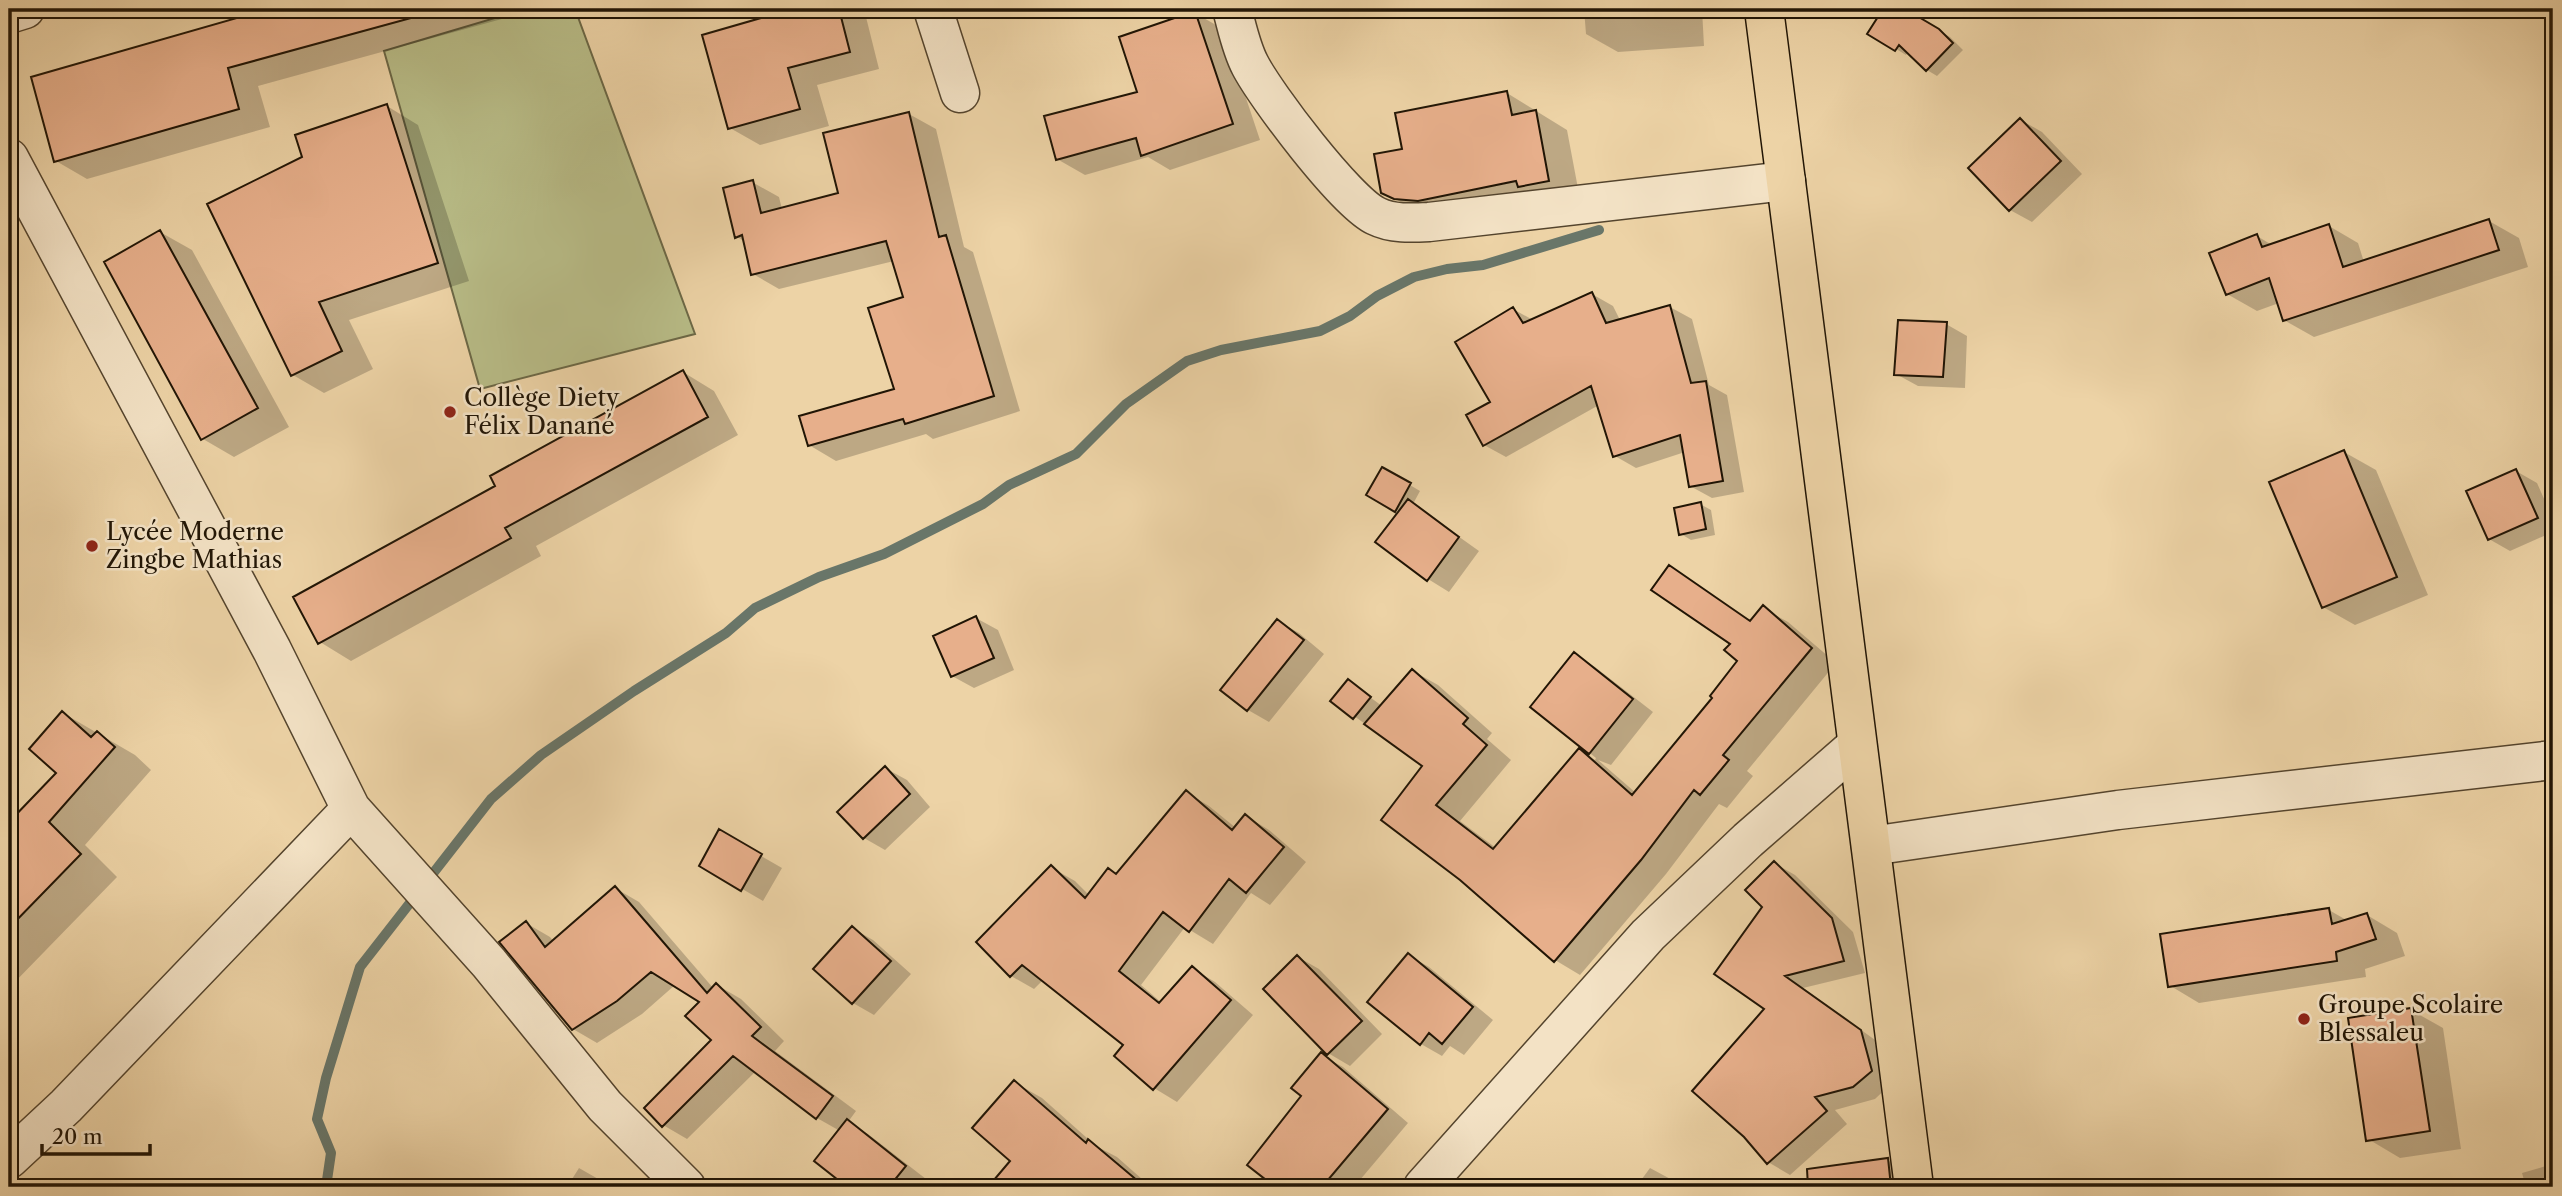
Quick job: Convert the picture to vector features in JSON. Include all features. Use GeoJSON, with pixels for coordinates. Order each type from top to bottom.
{"type":"FeatureCollection","features":[{"type":"Feature","properties":{"kind":"main road"},"geometry":{"type":"LineString","coordinates":[[1764,9],[1914,1187]]}},
{"type":"Feature","properties":{"kind":"street"},"geometry":{"type":"LineString","coordinates":[[9,14],[25,9]]}},
{"type":"Feature","properties":{"kind":"street"},"geometry":{"type":"LineString","coordinates":[[933,9],[960,93]]}},
{"type":"Feature","properties":{"kind":"street"},"geometry":{"type":"LineString","coordinates":[[1232,9],[1248,62],[1267,94],[1346,192],[1373,215],[1384,220],[1402,223],[1429,222],[1786,181]]}},
{"type":"Feature","properties":{"kind":"street"},"geometry":{"type":"LineString","coordinates":[[9,158],[272,650],[351,809],[489,963],[606,1106],[686,1187]]}},
{"type":"Feature","properties":{"kind":"street"},"geometry":{"type":"LineString","coordinates":[[1423,1187],[1648,935],[1748,840],[1857,745]]}},
{"type":"Feature","properties":{"kind":"street"},"geometry":{"type":"LineString","coordinates":[[1871,846],[2118,810],[2553,760]]}},
{"type":"Feature","properties":{"kind":"street"},"geometry":{"type":"LineString","coordinates":[[9,1159],[66,1106],[351,809]]}},
{"type":"Feature","properties":{"kind":"green space"},"geometry":{"type":"Polygon","coordinates":[[[525,9],[575,9],[695,334],[480,389],[384,51],[525,9]]]}},
{"type":"Feature","properties":{"kind":"building"},"geometry":{"type":"Polygon","coordinates":[[[268,9],[410,9],[411,18],[228,68],[239,109],[54,162],[31,77],[268,9]]]}},
{"type":"Feature","properties":{"kind":"building"},"geometry":{"type":"Polygon","coordinates":[[[792,9],[839,9],[850,52],[788,68],[800,109],[728,129],[702,35],[792,9]]]}},
{"type":"Feature","properties":{"kind":"building"},"geometry":{"type":"Polygon","coordinates":[[[1883,9],[1905,9],[1939,29],[1953,43],[1926,71],[1899,45],[1895,51],[1867,34],[1883,9]]]}},
{"type":"Feature","properties":{"kind":"building"},"geometry":{"type":"Polygon","coordinates":[[[1195,11],[1233,124],[1141,156],[1136,138],[1056,160],[1044,116],[1137,92],[1119,37],[1195,11]]]}},
{"type":"Feature","properties":{"kind":"building"},"geometry":{"type":"Polygon","coordinates":[[[1507,91],[1512,115],[1536,110],[1549,181],[1518,187],[1516,181],[1418,201],[1394,199],[1381,193],[1374,154],[1402,149],[1395,113],[1507,91]]]}},
{"type":"Feature","properties":{"kind":"building"},"geometry":{"type":"Polygon","coordinates":[[[387,104],[438,263],[319,302],[342,351],[291,376],[207,204],[302,157],[295,135],[387,104]]]}},
{"type":"Feature","properties":{"kind":"building"},"geometry":{"type":"Polygon","coordinates":[[[909,112],[939,237],[946,235],[994,396],[905,424],[903,419],[808,446],[799,416],[894,389],[868,308],[903,297],[886,241],[751,275],[742,235],[735,238],[723,188],[753,180],[761,213],[838,193],[823,133],[909,112]]]}},
{"type":"Feature","properties":{"kind":"building"},"geometry":{"type":"Polygon","coordinates":[[[2020,118],[2061,161],[2009,211],[1968,168],[2020,118]]]}},
{"type":"Feature","properties":{"kind":"building"},"geometry":{"type":"Polygon","coordinates":[[[2489,219],[2499,250],[2283,321],[2269,278],[2226,295],[2209,253],[2257,234],[2262,247],[2329,224],[2343,267],[2489,219]]]}},
{"type":"Feature","properties":{"kind":"building"},"geometry":{"type":"Polygon","coordinates":[[[160,230],[258,408],[201,440],[104,262],[160,230]]]}},
{"type":"Feature","properties":{"kind":"building"},"geometry":{"type":"Polygon","coordinates":[[[1592,292],[1606,323],[1670,305],[1691,383],[1706,381],[1723,481],[1689,487],[1680,435],[1613,457],[1591,386],[1483,446],[1466,415],[1490,402],[1455,342],[1513,307],[1523,323],[1592,292]]]}},
{"type":"Feature","properties":{"kind":"building"},"geometry":{"type":"Polygon","coordinates":[[[1898,320],[1947,322],[1943,377],[1894,375],[1898,320]]]}},
{"type":"Feature","properties":{"kind":"building"},"geometry":{"type":"Polygon","coordinates":[[[683,370],[708,417],[505,528],[511,538],[318,644],[293,597],[495,486],[490,476],[683,370]]]}},
{"type":"Feature","properties":{"kind":"building"},"geometry":{"type":"Polygon","coordinates":[[[2344,450],[2397,577],[2322,608],[2269,482],[2344,450]]]}},
{"type":"Feature","properties":{"kind":"building"},"geometry":{"type":"Polygon","coordinates":[[[1382,467],[1411,483],[1395,512],[1366,495],[1382,467]]]}},
{"type":"Feature","properties":{"kind":"building"},"geometry":{"type":"Polygon","coordinates":[[[2516,469],[2538,518],[2488,540],[2466,491],[2516,469]]]}},
{"type":"Feature","properties":{"kind":"building"},"geometry":{"type":"Polygon","coordinates":[[[1408,499],[1459,537],[1427,581],[1375,542],[1408,499]]]}},
{"type":"Feature","properties":{"kind":"building"},"geometry":{"type":"Polygon","coordinates":[[[1701,502],[1706,529],[1679,535],[1674,508],[1701,502]]]}},
{"type":"Feature","properties":{"kind":"building"},"geometry":{"type":"Polygon","coordinates":[[[1669,565],[1750,621],[1763,605],[1812,648],[1723,755],[1729,760],[1700,795],[1694,790],[1641,860],[1554,962],[1460,880],[1381,820],[1422,766],[1364,724],[1412,669],[1468,718],[1463,724],[1487,745],[1436,805],[1493,849],[1579,748],[1632,795],[1712,698],[1710,696],[1737,661],[1724,650],[1730,644],[1651,590],[1669,565]]]}},
{"type":"Feature","properties":{"kind":"building"},"geometry":{"type":"Polygon","coordinates":[[[976,616],[994,658],[951,677],[933,636],[976,616]]]}},
{"type":"Feature","properties":{"kind":"building"},"geometry":{"type":"Polygon","coordinates":[[[1277,619],[1304,640],[1247,711],[1220,690],[1277,619]]]}},
{"type":"Feature","properties":{"kind":"building"},"geometry":{"type":"Polygon","coordinates":[[[1574,652],[1633,699],[1589,754],[1530,707],[1574,652]]]}},
{"type":"Feature","properties":{"kind":"building"},"geometry":{"type":"Polygon","coordinates":[[[1348,679],[1371,697],[1353,719],[1330,701],[1348,679]]]}},
{"type":"Feature","properties":{"kind":"building"},"geometry":{"type":"Polygon","coordinates":[[[62,711],[91,737],[97,731],[115,747],[49,822],[81,854],[9,928],[9,822],[56,773],[29,749],[62,711]]]}},
{"type":"Feature","properties":{"kind":"building"},"geometry":{"type":"Polygon","coordinates":[[[885,766],[910,794],[863,839],[837,812],[885,766]]]}},
{"type":"Feature","properties":{"kind":"building"},"geometry":{"type":"Polygon","coordinates":[[[1186,790],[1232,830],[1245,814],[1284,847],[1246,893],[1229,879],[1189,932],[1163,912],[1119,971],[1159,1003],[1192,966],[1231,1000],[1153,1090],[1114,1056],[1123,1045],[1022,965],[1010,977],[976,942],[1051,865],[1085,898],[1108,868],[1116,874],[1186,790]]]}},
{"type":"Feature","properties":{"kind":"building"},"geometry":{"type":"Polygon","coordinates":[[[719,829],[762,854],[741,891],[699,866],[719,829]]]}},
{"type":"Feature","properties":{"kind":"building"},"geometry":{"type":"Polygon","coordinates":[[[1774,861],[1832,918],[1844,961],[1785,976],[1861,1030],[1872,1071],[1853,1087],[1815,1097],[1827,1111],[1767,1164],[1744,1137],[1692,1091],[1764,1009],[1714,974],[1762,907],[1745,890],[1774,861]]]}},
{"type":"Feature","properties":{"kind":"building"},"geometry":{"type":"Polygon","coordinates":[[[615,886],[707,993],[716,983],[761,1027],[752,1036],[833,1096],[816,1119],[733,1056],[662,1127],[644,1108],[711,1040],[685,1016],[699,1002],[651,972],[617,1001],[572,1030],[499,942],[526,921],[545,947],[615,886]]]}},
{"type":"Feature","properties":{"kind":"building"},"geometry":{"type":"Polygon","coordinates":[[[2329,908],[2332,924],[2367,913],[2376,939],[2336,952],[2337,961],[2168,987],[2160,934],[2329,908]]]}},
{"type":"Feature","properties":{"kind":"building"},"geometry":{"type":"Polygon","coordinates":[[[852,926],[891,961],[852,1004],[813,969],[852,926]]]}},
{"type":"Feature","properties":{"kind":"building"},"geometry":{"type":"Polygon","coordinates":[[[1408,953],[1473,1007],[1442,1044],[1429,1033],[1420,1045],[1367,1002],[1408,953]]]}},
{"type":"Feature","properties":{"kind":"building"},"geometry":{"type":"Polygon","coordinates":[[[1297,955],[1362,1021],[1327,1055],[1263,989],[1297,955]]]}},
{"type":"Feature","properties":{"kind":"building"},"geometry":{"type":"Polygon","coordinates":[[[2411,1008],[2430,1131],[2366,1141],[2348,1018],[2411,1008]]]}},
{"type":"Feature","properties":{"kind":"building"},"geometry":{"type":"Polygon","coordinates":[[[1321,1052],[1388,1109],[1322,1187],[1275,1187],[1247,1165],[1301,1096],[1291,1088],[1321,1052]]]}},
{"type":"Feature","properties":{"kind":"building"},"geometry":{"type":"Polygon","coordinates":[[[1014,1080],[1086,1143],[1088,1139],[1145,1187],[988,1187],[1010,1161],[972,1128],[1014,1080]]]}},
{"type":"Feature","properties":{"kind":"building"},"geometry":{"type":"Polygon","coordinates":[[[847,1119],[906,1166],[889,1187],[847,1187],[814,1161],[847,1119]]]}},
{"type":"Feature","properties":{"kind":"building"},"geometry":{"type":"Polygon","coordinates":[[[1888,1158],[1891,1187],[1808,1187],[1807,1169],[1888,1158]]]}},
{"type":"Feature","properties":{"kind":"waterway"},"geometry":{"type":"LineString","coordinates":[[326,1187],[331,1153],[317,1119],[326,1078],[360,967],[491,799],[541,755],[634,691],[726,633],[755,608],[819,577],[884,554],[983,504],[1009,485],[1076,454],[1126,404],[1187,361],[1221,350],[1320,331],[1414,277],[1447,269],[1483,265],[1599,230]]}},
{"type":"Feature","properties":{"kind":"place","name":"Collège Diety Félix Danané"},"geometry":{"type":"Point","coordinates":[450,412]}},
{"type":"Feature","properties":{"kind":"place","name":"Lycée Moderne Zingbe Mathias"},"geometry":{"type":"Point","coordinates":[92,546]}},
{"type":"Feature","properties":{"kind":"place","name":"Groupe Scolaire Blessaleu"},"geometry":{"type":"Point","coordinates":[2304,1019]}}]}
